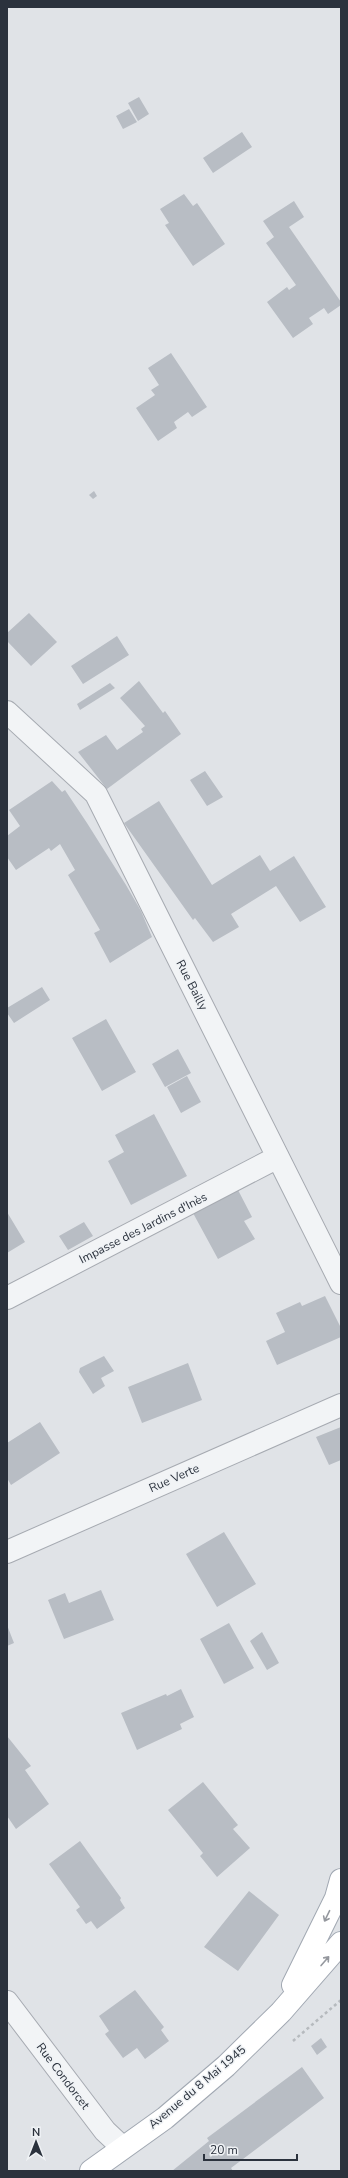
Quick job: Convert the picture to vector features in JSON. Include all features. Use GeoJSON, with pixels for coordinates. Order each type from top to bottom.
{"type":"FeatureCollection","features":[{"type":"Feature","properties":{"kind":"main road","name":"Avenue du 8 Mai 1945"},"geometry":{"type":"LineString","coordinates":[[281,2012],[336,1898],[341,1880]]}},
{"type":"Feature","properties":{"kind":"main road","name":"Avenue du 8 Mai 1945"},"geometry":{"type":"LineString","coordinates":[[91,2171],[122,2147],[165,2118],[226,2066],[281,2012],[341,1943]]}},
{"type":"Feature","properties":{"kind":"street","name":"Rue Bailly"},"geometry":{"type":"LineString","coordinates":[[7,712],[96,794],[341,1283]]}},
{"type":"Feature","properties":{"kind":"street","name":"Impasse des Jardins d'Inès"},"geometry":{"type":"LineString","coordinates":[[7,1298],[278,1157]]}},
{"type":"Feature","properties":{"kind":"street","name":"Rue Verte"},"geometry":{"type":"LineString","coordinates":[[7,1552],[341,1405]]}},
{"type":"Feature","properties":{"kind":"street","name":"Rue Condorcet"},"geometry":{"type":"LineString","coordinates":[[7,2002],[105,2131],[122,2147]]}},
{"type":"Feature","properties":{"kind":"path"},"geometry":{"type":"LineString","coordinates":[[289,2045],[341,2000]]}},
{"type":"Feature","properties":{"kind":"building"},"geometry":{"type":"Polygon","coordinates":[[[139,97],[149,114],[138,121],[128,103],[139,97]]]}},
{"type":"Feature","properties":{"kind":"building"},"geometry":{"type":"Polygon","coordinates":[[[129,109],[137,122],[123,129],[116,116],[129,109]]]}},
{"type":"Feature","properties":{"kind":"building"},"geometry":{"type":"Polygon","coordinates":[[[242,132],[252,147],[213,173],[203,158],[242,132]]]}},
{"type":"Feature","properties":{"kind":"building"},"geometry":{"type":"Polygon","coordinates":[[[184,194],[193,206],[197,203],[225,244],[193,266],[165,225],[169,223],[160,209],[184,194]]]}},
{"type":"Feature","properties":{"kind":"building"},"geometry":{"type":"Polygon","coordinates":[[[294,201],[304,217],[289,227],[341,302],[341,305],[328,314],[324,308],[309,318],[313,324],[293,338],[267,302],[287,287],[289,290],[296,285],[266,243],[274,237],[263,221],[294,201]]]}},
{"type":"Feature","properties":{"kind":"building"},"geometry":{"type":"Polygon","coordinates":[[[171,353],[207,407],[192,417],[188,412],[174,422],[177,428],[158,441],[136,408],[155,395],[151,390],[159,385],[148,368],[171,353]]]}},
{"type":"Feature","properties":{"kind":"building"},"geometry":{"type":"Polygon","coordinates":[[[94,491],[97,496],[93,499],[89,495],[94,491]]]}},
{"type":"Feature","properties":{"kind":"building"},"geometry":{"type":"Polygon","coordinates":[[[29,613],[57,642],[31,666],[7,641],[7,633],[29,613]]]}},
{"type":"Feature","properties":{"kind":"building"},"geometry":{"type":"Polygon","coordinates":[[[117,636],[129,655],[83,684],[71,666],[117,636]]]}},
{"type":"Feature","properties":{"kind":"building"},"geometry":{"type":"Polygon","coordinates":[[[139,681],[163,713],[165,711],[181,734],[107,789],[78,752],[106,735],[117,750],[143,732],[141,729],[145,726],[120,698],[139,681]]]}},
{"type":"Feature","properties":{"kind":"building"},"geometry":{"type":"Polygon","coordinates":[[[110,683],[115,688],[80,710],[77,704],[110,683]]]}},
{"type":"Feature","properties":{"kind":"building"},"geometry":{"type":"Polygon","coordinates":[[[205,771],[223,797],[207,806],[190,780],[205,771]]]}},
{"type":"Feature","properties":{"kind":"building"},"geometry":{"type":"Polygon","coordinates":[[[52,781],[62,792],[65,790],[87,823],[141,911],[152,937],[110,963],[94,933],[100,930],[68,875],[75,870],[60,844],[51,851],[49,848],[16,870],[7,857],[7,836],[20,826],[9,810],[52,781]]]}},
{"type":"Feature","properties":{"kind":"building"},"geometry":{"type":"Polygon","coordinates":[[[159,801],[212,885],[260,855],[270,871],[294,856],[326,907],[300,922],[276,886],[231,914],[239,927],[213,942],[195,918],[193,920],[124,823],[159,801]]]}},
{"type":"Feature","properties":{"kind":"building"},"geometry":{"type":"Polygon","coordinates":[[[42,987],[50,1000],[14,1023],[7,1013],[7,1008],[42,987]]]}},
{"type":"Feature","properties":{"kind":"building"},"geometry":{"type":"Polygon","coordinates":[[[106,1019],[136,1072],[102,1091],[72,1038],[106,1019]]]}},
{"type":"Feature","properties":{"kind":"building"},"geometry":{"type":"Polygon","coordinates":[[[178,1049],[191,1073],[165,1087],[152,1064],[178,1049]]]}},
{"type":"Feature","properties":{"kind":"building"},"geometry":{"type":"Polygon","coordinates":[[[187,1076],[201,1102],[181,1113],[167,1087],[187,1076]]]}},
{"type":"Feature","properties":{"kind":"building"},"geometry":{"type":"Polygon","coordinates":[[[154,1114],[187,1176],[131,1205],[108,1161],[124,1152],[115,1135],[154,1114]]]}},
{"type":"Feature","properties":{"kind":"building"},"geometry":{"type":"Polygon","coordinates":[[[238,1190],[252,1217],[244,1221],[255,1239],[218,1259],[193,1213],[238,1190]]]}},
{"type":"Feature","properties":{"kind":"building"},"geometry":{"type":"Polygon","coordinates":[[[7,1212],[25,1242],[7,1253],[7,1212]]]}},
{"type":"Feature","properties":{"kind":"building"},"geometry":{"type":"Polygon","coordinates":[[[84,1222],[93,1236],[68,1250],[59,1236],[84,1222]]]}},
{"type":"Feature","properties":{"kind":"building"},"geometry":{"type":"Polygon","coordinates":[[[325,1296],[341,1328],[341,1337],[277,1365],[266,1341],[285,1332],[276,1313],[300,1302],[302,1306],[325,1296]]]}},
{"type":"Feature","properties":{"kind":"building"},"geometry":{"type":"Polygon","coordinates":[[[104,1356],[114,1371],[101,1378],[105,1386],[93,1394],[79,1372],[80,1368],[104,1356]]]}},
{"type":"Feature","properties":{"kind":"building"},"geometry":{"type":"Polygon","coordinates":[[[188,1363],[202,1400],[142,1423],[128,1387],[188,1363]]]}},
{"type":"Feature","properties":{"kind":"building"},"geometry":{"type":"Polygon","coordinates":[[[40,1422],[60,1453],[11,1485],[7,1478],[7,1443],[40,1422]]]}},
{"type":"Feature","properties":{"kind":"building"},"geometry":{"type":"Polygon","coordinates":[[[341,1427],[341,1460],[329,1465],[316,1437],[341,1427]]]}},
{"type":"Feature","properties":{"kind":"building"},"geometry":{"type":"Polygon","coordinates":[[[224,1532],[256,1584],[217,1607],[186,1554],[224,1532]]]}},
{"type":"Feature","properties":{"kind":"building"},"geometry":{"type":"Polygon","coordinates":[[[101,1590],[114,1620],[64,1639],[48,1600],[65,1593],[69,1603],[101,1590]]]}},
{"type":"Feature","properties":{"kind":"building"},"geometry":{"type":"Polygon","coordinates":[[[229,1623],[254,1668],[224,1684],[200,1639],[229,1623]]]}},
{"type":"Feature","properties":{"kind":"building"},"geometry":{"type":"Polygon","coordinates":[[[7,1625],[14,1643],[7,1646],[7,1625]]]}},
{"type":"Feature","properties":{"kind":"building"},"geometry":{"type":"Polygon","coordinates":[[[262,1632],[279,1663],[267,1670],[250,1641],[262,1632]]]}},
{"type":"Feature","properties":{"kind":"building"},"geometry":{"type":"Polygon","coordinates":[[[181,1689],[194,1717],[180,1724],[182,1729],[137,1750],[121,1713],[166,1694],[167,1696],[181,1689]]]}},
{"type":"Feature","properties":{"kind":"building"},"geometry":{"type":"Polygon","coordinates":[[[7,1736],[31,1766],[25,1770],[49,1804],[16,1829],[7,1816],[7,1736]]]}},
{"type":"Feature","properties":{"kind":"building"},"geometry":{"type":"Polygon","coordinates":[[[203,1782],[238,1825],[233,1829],[250,1848],[217,1877],[200,1856],[203,1853],[168,1810],[203,1782]]]}},
{"type":"Feature","properties":{"kind":"building"},"geometry":{"type":"Polygon","coordinates":[[[80,1841],[121,1898],[120,1900],[125,1908],[97,1929],[91,1921],[86,1924],[76,1910],[80,1907],[49,1864],[80,1841]]]}},
{"type":"Feature","properties":{"kind":"building"},"geometry":{"type":"Polygon","coordinates":[[[249,1891],[279,1915],[238,1971],[204,1947],[249,1891]]]}},
{"type":"Feature","properties":{"kind":"building"},"geometry":{"type":"Polygon","coordinates":[[[135,1990],[164,2027],[161,2030],[169,2041],[145,2059],[137,2048],[123,2058],[105,2034],[109,2031],[99,2016],[135,1990]]]}},
{"type":"Feature","properties":{"kind":"building"},"geometry":{"type":"Polygon","coordinates":[[[321,2038],[327,2047],[317,2055],[311,2046],[321,2038]]]}},
{"type":"Feature","properties":{"kind":"building"},"geometry":{"type":"Polygon","coordinates":[[[302,2067],[324,2098],[231,2168],[233,2171],[172,2171],[209,2141],[207,2138],[302,2067]]]}}]}
